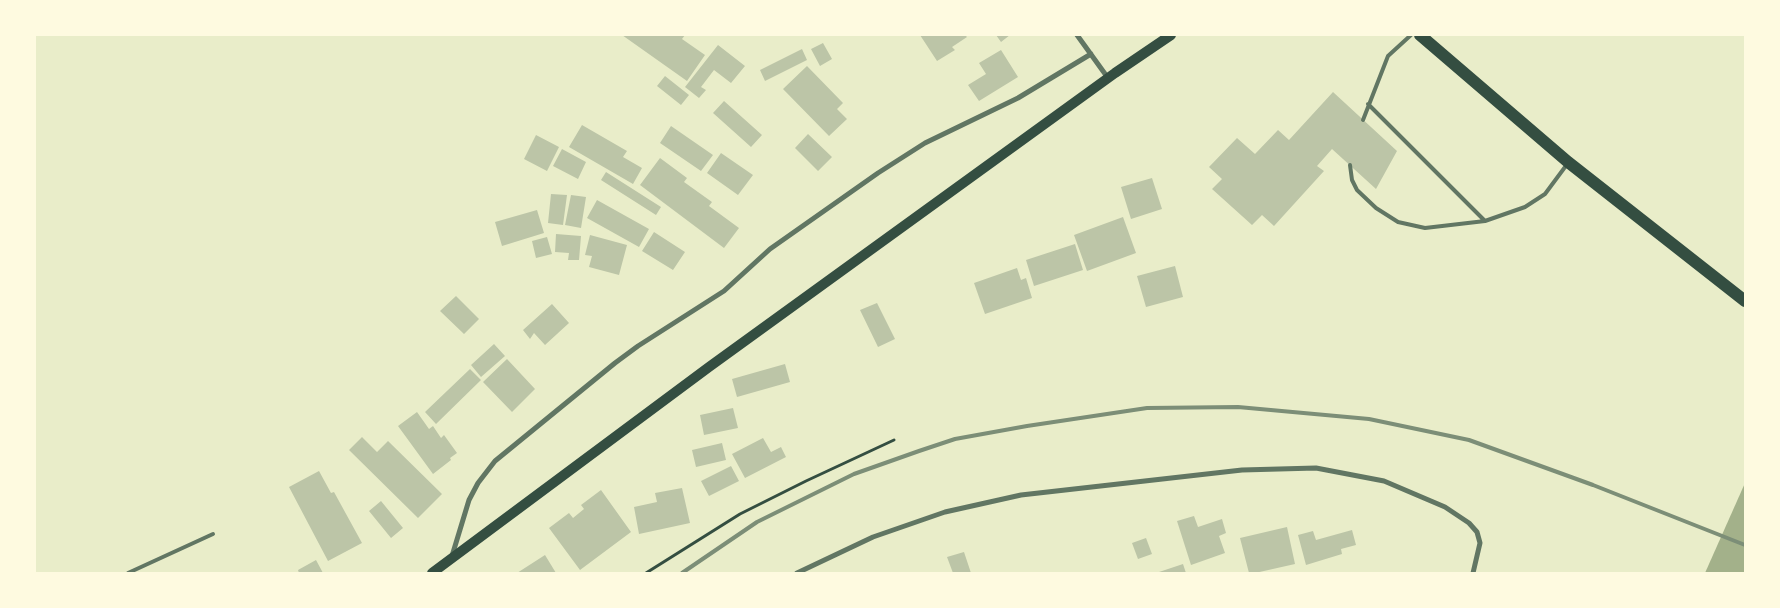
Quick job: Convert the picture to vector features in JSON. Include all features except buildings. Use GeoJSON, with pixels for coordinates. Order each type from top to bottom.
{"type":"FeatureCollection","features":[{"type":"Feature","properties":{"kind":"main road"},"geometry":{"type":"LineString","coordinates":[[432,573],[709,367],[1108,78],[1171,35]]}},
{"type":"Feature","properties":{"kind":"main road"},"geometry":{"type":"LineString","coordinates":[[1420,35],[1568,162],[1745,301]]}},
{"type":"Feature","properties":{"kind":"street"},"geometry":{"type":"LineString","coordinates":[[1077,35],[1108,78]]}},
{"type":"Feature","properties":{"kind":"street"},"geometry":{"type":"LineString","coordinates":[[451,559],[468,500],[495,461],[616,363],[638,346],[724,291],[770,249],[878,173],[925,143],[1018,98],[1091,54]]}},
{"type":"Feature","properties":{"kind":"street"},"geometry":{"type":"LineString","coordinates":[[797,573],[873,537],[945,512],[1021,494],[1242,470],[1316,468],[1384,481],[1445,507],[1469,523],[1477,532],[1480,543],[1473,573]]}},
{"type":"Feature","properties":{"kind":"lane"},"geometry":{"type":"LineString","coordinates":[[1363,120],[1388,56],[1411,35]]}},
{"type":"Feature","properties":{"kind":"lane"},"geometry":{"type":"LineString","coordinates":[[1368,104],[1484,221]]}},
{"type":"Feature","properties":{"kind":"lane"},"geometry":{"type":"LineString","coordinates":[[1350,165],[1352,180],[1357,190],[1376,208],[1398,222],[1425,228],[1484,221],[1525,207],[1545,194],[1568,162]]}},
{"type":"Feature","properties":{"kind":"lane"},"geometry":{"type":"LineString","coordinates":[[128,573],[213,534]]}},
{"type":"Feature","properties":{"kind":"path"},"geometry":{"type":"LineString","coordinates":[[646,573],[740,514],[894,440]]}},
{"type":"Feature","properties":{"kind":"shaded area"},"geometry":{"type":"Polygon","coordinates":[[[1745,483],[1745,573],[1705,573],[1745,483]]]}},
{"type":"Feature","properties":{"kind":"railway"},"geometry":{"type":"LineString","coordinates":[[682,573],[757,522],[854,474],[955,439],[1147,408],[1238,407],[1369,419],[1469,440],[1593,485],[1745,545]]}}]}
